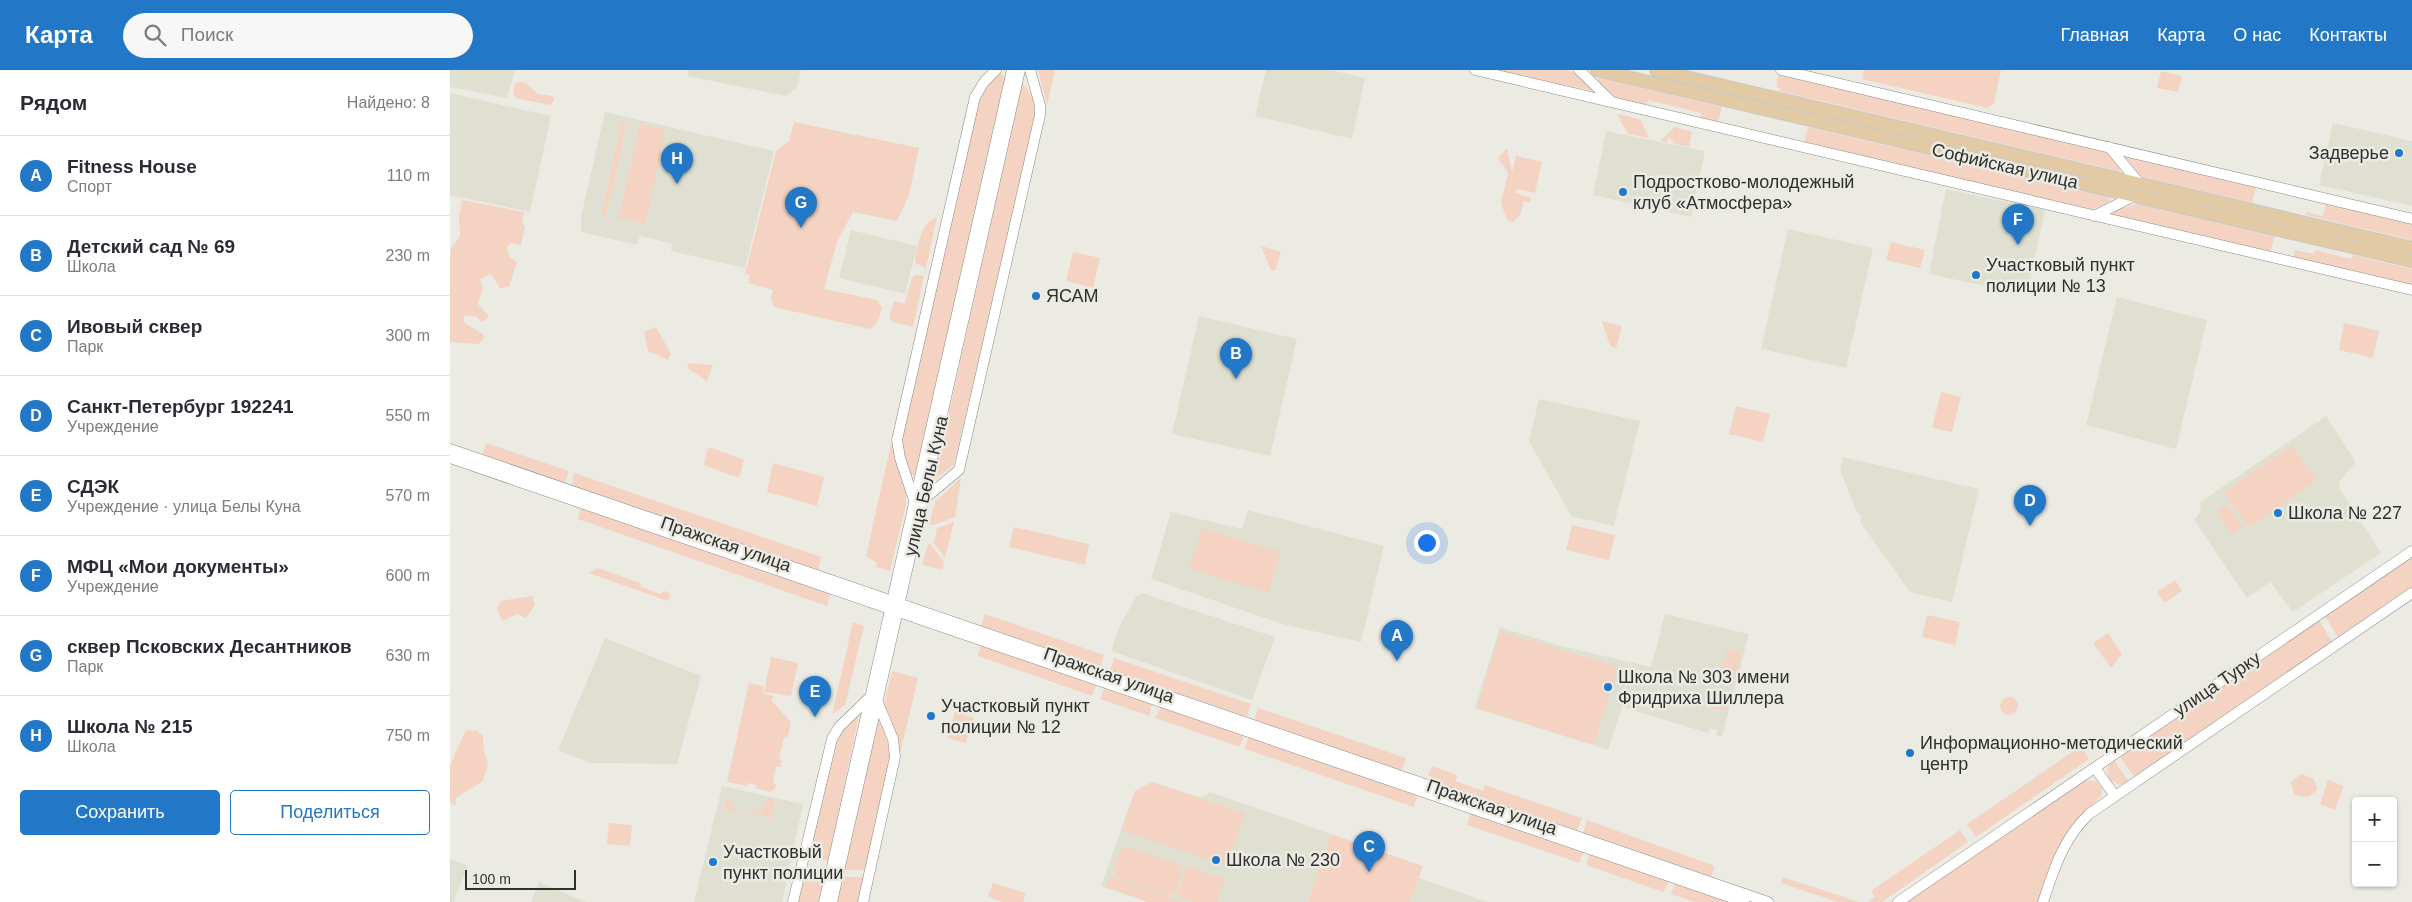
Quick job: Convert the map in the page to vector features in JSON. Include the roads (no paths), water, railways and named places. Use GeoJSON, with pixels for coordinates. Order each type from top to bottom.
{"type":"FeatureCollection","features":[{"type":"Feature","properties":{"kind":"main road","name":"Софийская улица"},"geometry":{"type":"LineString","coordinates":[[1597,70],[2412,261]]}},
{"type":"Feature","properties":{"kind":"main road","name":"Софийская улица"},"geometry":{"type":"LineString","coordinates":[[1656,70],[2412,248]]}},
{"type":"Feature","properties":{"kind":"main road"},"geometry":{"type":"LineString","coordinates":[[2208,214],[2211,200]]}},
{"type":"Feature","properties":{"kind":"street"},"geometry":{"type":"LineString","coordinates":[[996,70],[984,82],[975,97],[898,440],[900,458],[919,501],[959,470],[1040,115],[1040,105],[1030,70]]}},
{"type":"Feature","properties":{"kind":"street","name":"улица Белы Куна"},"geometry":{"type":"LineString","coordinates":[[919,501],[1012,70]]}},
{"type":"Feature","properties":{"kind":"street","name":"улица Белы Куна"},"geometry":{"type":"LineString","coordinates":[[832,902],[895,606],[1020,70]]}},
{"type":"Feature","properties":{"kind":"street"},"geometry":{"type":"LineString","coordinates":[[1475,70],[2412,290]]}},
{"type":"Feature","properties":{"kind":"street"},"geometry":{"type":"LineString","coordinates":[[1579,70],[1612,103]]}},
{"type":"Feature","properties":{"kind":"street"},"geometry":{"type":"LineString","coordinates":[[1781,70],[2412,219]]}},
{"type":"Feature","properties":{"kind":"street"},"geometry":{"type":"LineString","coordinates":[[2109,147],[2140,184]]}},
{"type":"Feature","properties":{"kind":"street"},"geometry":{"type":"LineString","coordinates":[[2094,216],[2134,196]]}},
{"type":"Feature","properties":{"kind":"street","name":"Пражская улица"},"geometry":{"type":"LineString","coordinates":[[450,449],[1744,902]]}},
{"type":"Feature","properties":{"kind":"street","name":"Пражская улица"},"geometry":{"type":"LineString","coordinates":[[450,458],[895,606],[1768,902]]}},
{"type":"Feature","properties":{"kind":"street","name":"улица Турку"},"geometry":{"type":"LineString","coordinates":[[1898,902],[2412,551]]}},
{"type":"Feature","properties":{"kind":"street","name":"улица Турку"},"geometry":{"type":"LineString","coordinates":[[2043,902],[2057,861],[2074,831],[2089,814],[2412,594]]}},
{"type":"Feature","properties":{"kind":"street"},"geometry":{"type":"LineString","coordinates":[[793,902],[832,739],[839,727],[874,699],[893,739],[895,756],[863,902]]}},
{"type":"Feature","properties":{"kind":"street","name":"улица Белы Куна"},"geometry":{"type":"LineString","coordinates":[[824,902],[874,699]]}},
{"type":"Feature","properties":{"kind":"street"},"geometry":{"type":"LineString","coordinates":[[2095,768],[2114,796]]}},
{"type":"Feature","properties":{"kind":"place","name":"Задверье"},"geometry":{"type":"Point","coordinates":[2399,153]}},
{"type":"Feature","properties":{"kind":"place","name":"Школа № 215"},"geometry":{"type":"Point","coordinates":[677,184]}},
{"type":"Feature","properties":{"kind":"place","name":"Подростково-молодежный клуб «Атмосфера»"},"geometry":{"type":"Point","coordinates":[1623,192]}},
{"type":"Feature","properties":{"kind":"place","name":"сквер Псковских Десантников"},"geometry":{"type":"Point","coordinates":[801,228]}},
{"type":"Feature","properties":{"kind":"place","name":"МФЦ «Мои документы»"},"geometry":{"type":"Point","coordinates":[2018,245]}},
{"type":"Feature","properties":{"kind":"place","name":"Участковый пункт полиции № 13"},"geometry":{"type":"Point","coordinates":[1976,275]}},
{"type":"Feature","properties":{"kind":"place","name":"ЯСАМ"},"geometry":{"type":"Point","coordinates":[1036,296]}},
{"type":"Feature","properties":{"kind":"place","name":"Детский сад № 69"},"geometry":{"type":"Point","coordinates":[1236,379]}},
{"type":"Feature","properties":{"kind":"place","name":"Школа № 227"},"geometry":{"type":"Point","coordinates":[2278,513]}},
{"type":"Feature","properties":{"kind":"place","name":"Санкт-Петербург 192241"},"geometry":{"type":"Point","coordinates":[2030,526]}},
{"type":"Feature","properties":{"kind":"place","name":"Fitness House"},"geometry":{"type":"Point","coordinates":[1397,661]}},
{"type":"Feature","properties":{"kind":"place","name":"Школа № 303 имени Фридриха Шиллера"},"geometry":{"type":"Point","coordinates":[1608,687]}},
{"type":"Feature","properties":{"kind":"place","name":"Участковый пункт полиции № 12"},"geometry":{"type":"Point","coordinates":[931,716]}},
{"type":"Feature","properties":{"kind":"place","name":"СДЭК"},"geometry":{"type":"Point","coordinates":[815,717]}},
{"type":"Feature","properties":{"kind":"place","name":"Информационно-методический центр"},"geometry":{"type":"Point","coordinates":[1910,753]}},
{"type":"Feature","properties":{"kind":"place","name":"Школа № 230"},"geometry":{"type":"Point","coordinates":[1216,860]}},
{"type":"Feature","properties":{"kind":"place","name":"Участковый пункт полиции"},"geometry":{"type":"Point","coordinates":[713,862]}},
{"type":"Feature","properties":{"kind":"place","name":"Ивовый сквер"},"geometry":{"type":"Point","coordinates":[1369,872]}}]}
